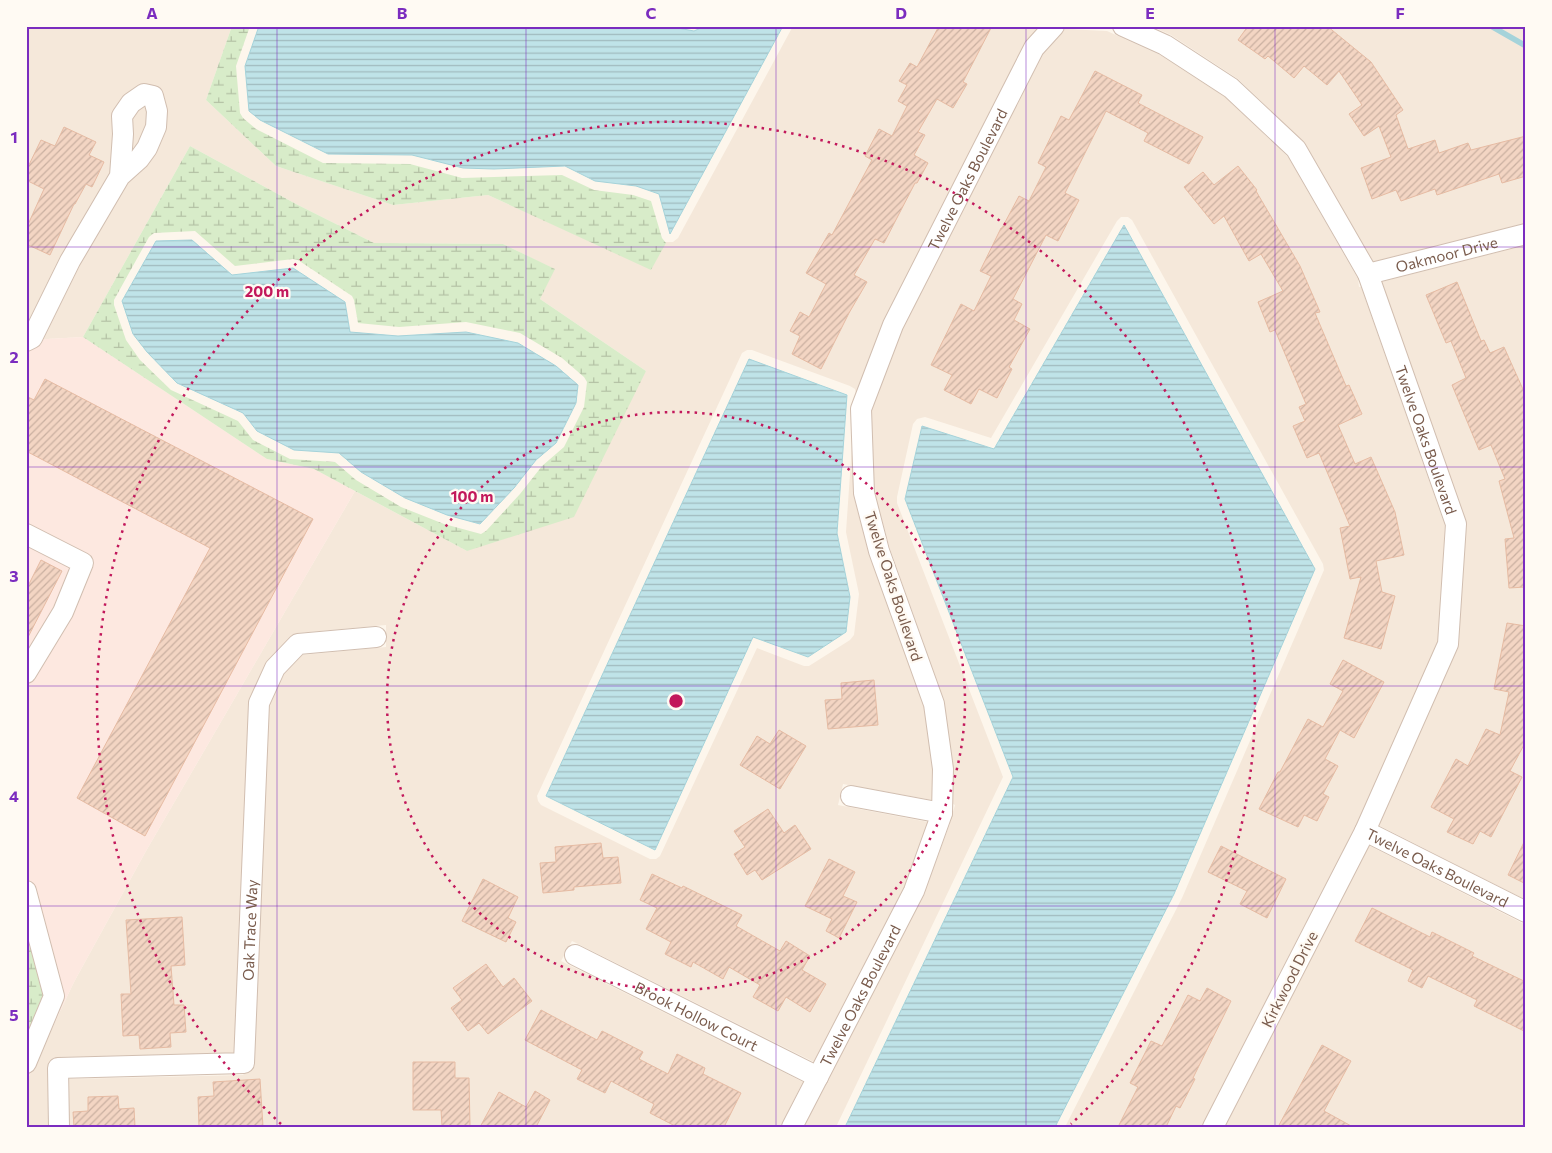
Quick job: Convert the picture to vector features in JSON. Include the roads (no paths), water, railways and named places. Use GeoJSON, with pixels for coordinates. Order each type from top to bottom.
{"type":"FeatureCollection","features":[{"type":"Feature","properties":{"kind":"street","name":"Twelve Oaks Boulevard"},"geometry":{"type":"LineString","coordinates":[[792,1127],[914,891],[942,813],[943,769],[934,704],[879,550],[864,493],[861,408],[893,324],[1034,48],[1054,26]]}},
{"type":"Feature","properties":{"kind":"street","name":"Twelve Oaks Boulevard"},"geometry":{"type":"LineString","coordinates":[[1123,26],[1165,45],[1231,88],[1296,149],[1368,274],[1456,524],[1448,644],[1364,831],[1526,912]]}},
{"type":"Feature","properties":{"kind":"street"},"geometry":{"type":"LineString","coordinates":[[26,341],[32,338],[70,262],[120,176]]}},
{"type":"Feature","properties":{"kind":"street","name":"Oakmoor Drive"},"geometry":{"type":"LineString","coordinates":[[1368,274],[1526,234]]}},
{"type":"Feature","properties":{"kind":"street"},"geometry":{"type":"LineString","coordinates":[[26,534],[83,564],[63,612],[26,673]]}},
{"type":"Feature","properties":{"kind":"street","name":"Oak Trace Way"},"geometry":{"type":"LineString","coordinates":[[59,1127],[58,1068],[244,1064],[259,702],[275,668],[298,644],[376,637]]}},
{"type":"Feature","properties":{"kind":"street"},"geometry":{"type":"LineString","coordinates":[[851,796],[942,813]]}},
{"type":"Feature","properties":{"kind":"street","name":"Kirkwood Drive"},"geometry":{"type":"LineString","coordinates":[[1213,1127],[1364,831]]}},
{"type":"Feature","properties":{"kind":"street"},"geometry":{"type":"LineString","coordinates":[[26,891],[54,996],[26,1063]]}},
{"type":"Feature","properties":{"kind":"street","name":"Brook Hollow Court"},"geometry":{"type":"LineString","coordinates":[[575,955],[818,1077]]}},
{"type":"Feature","properties":{"kind":"water"},"geometry":{"type":"Polygon","coordinates":[[[259,26],[546,26],[551,28],[557,26],[667,26],[694,31],[705,26],[783,26],[670,234],[659,194],[636,186],[595,181],[565,166],[494,169],[463,168],[412,155],[328,154],[260,120],[249,111],[245,66],[259,26]]]}},
{"type":"Feature","properties":{"kind":"water"},"geometry":{"type":"Polygon","coordinates":[[[1124,225],[1315,569],[1174,894],[1055,1127],[845,1127],[1013,777],[905,499],[922,426],[994,449],[1124,225]]]}},
{"type":"Feature","properties":{"kind":"water"},"geometry":{"type":"Polygon","coordinates":[[[192,240],[232,275],[293,268],[345,302],[350,332],[398,336],[466,332],[518,343],[556,366],[578,385],[576,403],[556,443],[536,460],[514,488],[480,524],[447,515],[405,498],[361,472],[339,453],[294,450],[257,431],[243,413],[177,383],[147,352],[133,334],[122,301],[156,241],[192,240]]]}},
{"type":"Feature","properties":{"kind":"water"},"geometry":{"type":"Polygon","coordinates":[[[749,359],[847,395],[837,533],[850,597],[846,632],[808,657],[753,637],[655,850],[546,796],[749,359]]]}},
{"type":"Feature","properties":{"kind":"waterway"},"geometry":{"type":"LineString","coordinates":[[1491,26],[1526,46]]}}]}
